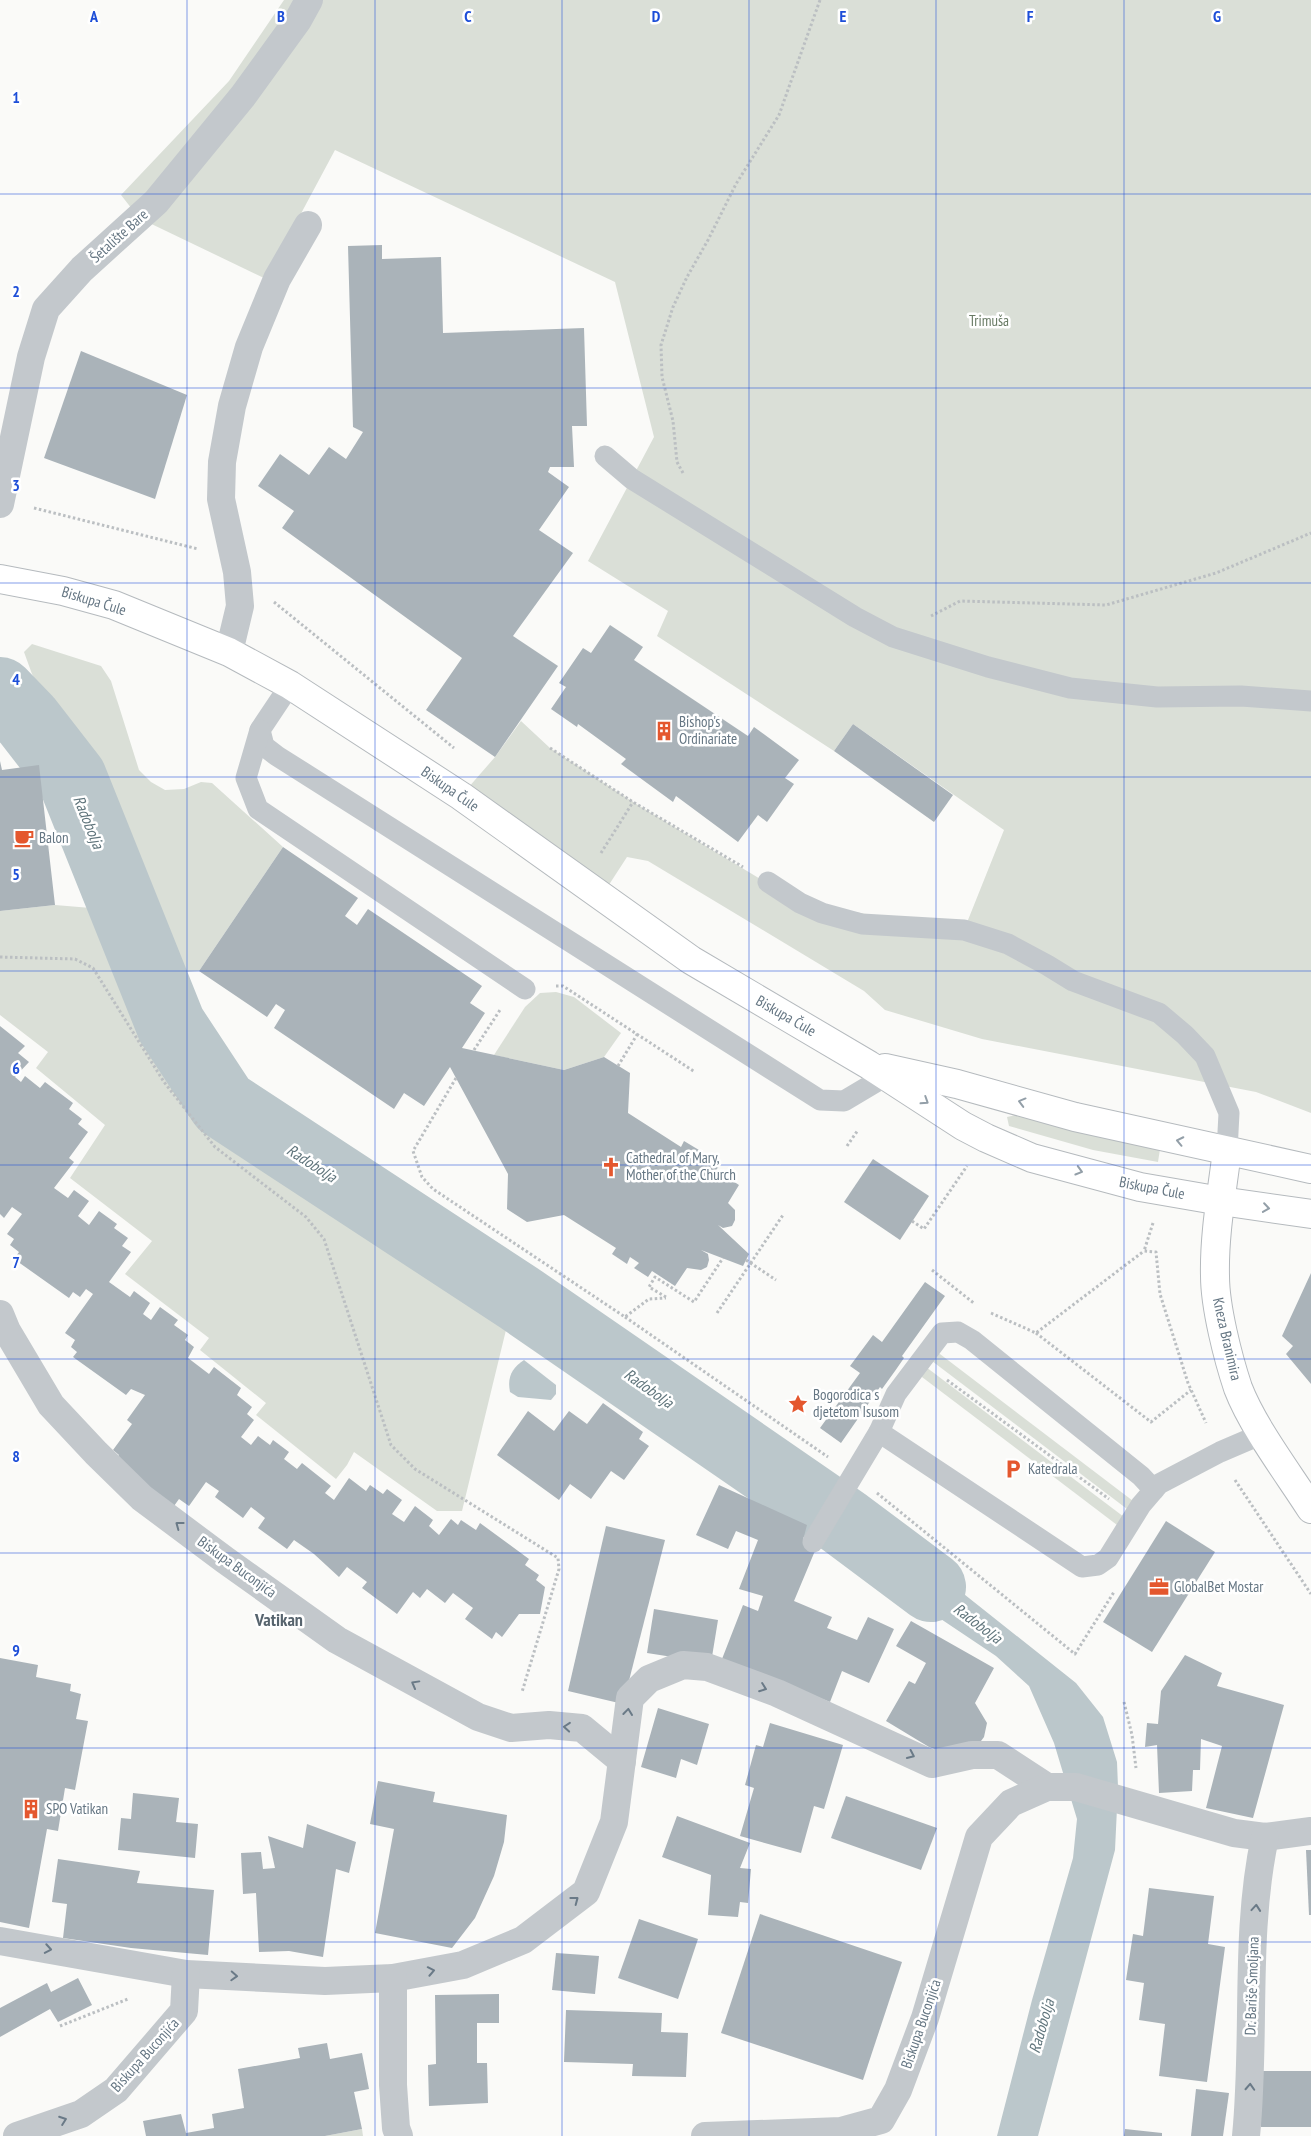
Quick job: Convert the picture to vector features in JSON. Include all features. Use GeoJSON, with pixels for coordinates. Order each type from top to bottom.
{"type":"FeatureCollection","features":[{"type":"Feature","properties":{"kind":"main road","name":"Biskupa Čule"},"geometry":{"type":"LineString","coordinates":[[0,579],[63,591],[114,605],[229,652],[290,685],[462,796],[690,960],[878,1070],[963,1126],[986,1138],[1032,1158],[1109,1180],[1163,1192],[1311,1214]]}},
{"type":"Feature","properties":{"kind":"main road","name":"Biskupa Čule"},"geometry":{"type":"LineString","coordinates":[[878,1070],[956,1084],[1075,1117],[1311,1169]]}},
{"type":"Feature","properties":{"kind":"main road","name":"Kneza Branimira"},"geometry":{"type":"LineString","coordinates":[[1227,1151],[1215,1246],[1215,1278],[1223,1333],[1239,1389],[1262,1434],[1311,1509]]}},
{"type":"Feature","properties":{"kind":"street","name":"Šetalište Bare"},"geometry":{"type":"LineString","coordinates":[[0,502],[31,357],[46,309],[82,269],[156,202],[243,96],[298,20],[309,0]]}},
{"type":"Feature","properties":{"kind":"street"},"geometry":{"type":"LineString","coordinates":[[229,652],[240,606],[237,572],[221,499],[222,462],[232,406],[250,347],[277,279],[308,225]]}},
{"type":"Feature","properties":{"kind":"street","name":"Biskupa Buconjića"},"geometry":{"type":"LineString","coordinates":[[0,1314],[7,1331],[51,1405],[142,1498],[337,1640],[478,1717],[511,1728],[549,1725],[582,1728],[622,1761]]}},
{"type":"Feature","properties":{"kind":"street"},"geometry":{"type":"LineString","coordinates":[[0,1941],[185,1984],[393,1978],[463,1964],[523,1940],[586,1892],[614,1822],[630,1698],[649,1679],[683,1665],[707,1667],[777,1693],[932,1764],[972,1755],[998,1755],[1047,1786]]}},
{"type":"Feature","properties":{"kind":"street","name":"Biskupa Buconjića"},"geometry":{"type":"LineString","coordinates":[[705,2136],[791,2135],[841,2131],[881,2120],[898,2090],[926,2018],[979,1837],[1011,1803],[1047,1786],[1076,1787],[1234,1833],[1265,1837],[1311,1831]]}},
{"type":"Feature","properties":{"kind":"street","name":"Dr. Bariše Smoljana"},"geometry":{"type":"LineString","coordinates":[[1246,2136],[1250,2089],[1254,1928],[1260,1862],[1265,1837]]}},
{"type":"Feature","properties":{"kind":"street"},"geometry":{"type":"LineString","coordinates":[[393,1978],[393,2085],[396,2128],[399,2136]]}},
{"type":"Feature","properties":{"kind":"street","name":"Biskupa Buconjića"},"geometry":{"type":"LineString","coordinates":[[17,2136],[81,2114],[116,2090],[184,2011],[185,1984]]}},
{"type":"Feature","properties":{"kind":"lane"},"geometry":{"type":"LineString","coordinates":[[605,456],[632,478],[855,617],[894,637],[988,667],[1070,688],[1157,697],[1241,696],[1311,701]]}},
{"type":"Feature","properties":{"kind":"lane"},"geometry":{"type":"LineString","coordinates":[[290,685],[260,730],[246,778],[258,809],[521,986]]}},
{"type":"Feature","properties":{"kind":"lane"},"geometry":{"type":"LineString","coordinates":[[260,730],[264,746],[277,756],[820,1100],[844,1101],[878,1070]]}},
{"type":"Feature","properties":{"kind":"lane"},"geometry":{"type":"LineString","coordinates":[[768,882],[800,903],[822,913],[862,924],[964,930],[1008,944],[1047,965],[1073,982],[1159,1013],[1185,1035],[1205,1056],[1228,1113],[1227,1151]]}},
{"type":"Feature","properties":{"kind":"lane"},"geometry":{"type":"LineString","coordinates":[[814,1540],[879,1432],[896,1394],[942,1333],[958,1332],[972,1340],[1142,1476],[1154,1490]]}},
{"type":"Feature","properties":{"kind":"lane"},"geometry":{"type":"LineString","coordinates":[[879,1432],[1082,1567],[1098,1565],[1108,1558],[1133,1518],[1159,1484],[1220,1452],[1262,1434]]}},
{"type":"Feature","properties":{"kind":"path"},"geometry":{"type":"LineString","coordinates":[[708,525],[677,462],[673,421],[662,377],[661,345],[673,307],[687,277],[736,184],[779,115],[820,0]]}},
{"type":"Feature","properties":{"kind":"path"},"geometry":{"type":"LineString","coordinates":[[0,502],[199,549],[237,572],[461,754]]}},
{"type":"Feature","properties":{"kind":"path"},"geometry":{"type":"LineString","coordinates":[[894,637],[960,601],[1106,605],[1216,573],[1311,533]]}},
{"type":"Feature","properties":{"kind":"path"},"geometry":{"type":"LineString","coordinates":[[550,748],[633,802],[768,882]]}},
{"type":"Feature","properties":{"kind":"path"},"geometry":{"type":"LineString","coordinates":[[594,848],[602,854],[633,802]]}},
{"type":"Feature","properties":{"kind":"path"},"geometry":{"type":"LineString","coordinates":[[0,958],[75,959],[93,968],[164,1082],[215,1147],[306,1217],[324,1239],[391,1445],[414,1469],[558,1558],[558,1569],[511,1728]]}},
{"type":"Feature","properties":{"kind":"path"},"geometry":{"type":"LineString","coordinates":[[474,1050],[521,986],[563,986],[638,1033],[695,1072]]}},
{"type":"Feature","properties":{"kind":"path"},"geometry":{"type":"LineString","coordinates":[[618,1066],[638,1033]]}},
{"type":"Feature","properties":{"kind":"path"},"geometry":{"type":"LineString","coordinates":[[456,1078],[413,1151],[422,1178],[433,1190],[624,1316],[649,1299],[666,1298],[649,1287],[655,1277],[694,1302],[723,1258]]}},
{"type":"Feature","properties":{"kind":"path"},"geometry":{"type":"LineString","coordinates":[[912,1221],[924,1229],[986,1138]]}},
{"type":"Feature","properties":{"kind":"path"},"geometry":{"type":"LineString","coordinates":[[717,1313],[783,1214]]}},
{"type":"Feature","properties":{"kind":"path"},"geometry":{"type":"LineString","coordinates":[[1036,1333],[1144,1251]]}},
{"type":"Feature","properties":{"kind":"path"},"geometry":{"type":"LineString","coordinates":[[746,1260],[776,1280]]}},
{"type":"Feature","properties":{"kind":"path"},"geometry":{"type":"LineString","coordinates":[[932,1270],[982,1308]]}},
{"type":"Feature","properties":{"kind":"path"},"geometry":{"type":"LineString","coordinates":[[991,1313],[1036,1333],[1151,1422],[1191,1390]]}},
{"type":"Feature","properties":{"kind":"path"},"geometry":{"type":"LineString","coordinates":[[922,1361],[1133,1518]]}},
{"type":"Feature","properties":{"kind":"path"},"geometry":{"type":"LineString","coordinates":[[1124,1702],[1132,1735],[1141,1807]]}},
{"type":"Feature","properties":{"kind":"path"},"geometry":{"type":"LineString","coordinates":[[60,2026],[144,1993],[185,1984]]}},
{"type":"Feature","properties":{"kind":"green space","name":"Trimuša"},"geometry":{"type":"Polygon","coordinates":[[[284,0],[1311,0],[1311,1113],[1256,1092],[982,1039],[885,1010],[864,991],[648,861],[627,857],[601,897],[461,796],[495,757],[521,721],[550,748],[633,802],[800,903],[964,930],[1004,830],[853,724],[834,751],[657,636],[668,611],[588,561],[654,437],[615,282],[335,150],[266,279],[139,218],[121,195],[229,81],[284,0]]]}},
{"type":"Feature","properties":{"kind":"green space"},"geometry":{"type":"Polygon","coordinates":[[[32,644],[101,666],[111,681],[139,770],[151,782],[165,790],[184,789],[201,782],[212,783],[283,847],[199,971],[161,974],[81,775],[32,674],[24,652],[32,644]]]}},
{"type":"Feature","properties":{"kind":"green space"},"geometry":{"type":"Polygon","coordinates":[[[55,905],[103,909],[109,926],[191,1086],[241,1141],[506,1330],[462,1511],[437,1511],[354,1452],[336,1479],[256,1415],[266,1403],[200,1350],[209,1338],[125,1274],[152,1241],[70,1178],[105,1125],[36,1068],[48,1052],[0,1015],[0,911],[55,905]]]}},
{"type":"Feature","properties":{"kind":"green space"},"geometry":{"type":"Polygon","coordinates":[[[556,992],[574,997],[621,1033],[604,1057],[564,1070],[494,1055],[525,1007],[540,993],[556,992]]]}},
{"type":"Feature","properties":{"kind":"green space"},"geometry":{"type":"Polygon","coordinates":[[[1016,1115],[1160,1149],[1158,1162],[1093,1150],[1009,1126],[1007,1117],[1016,1115]]]}},
{"type":"Feature","properties":{"kind":"green space"},"geometry":{"type":"Polygon","coordinates":[[[936,1351],[1137,1504],[1131,1512],[928,1358],[936,1351]]]}},
{"type":"Feature","properties":{"kind":"green space"},"geometry":{"type":"Polygon","coordinates":[[[926,1367],[1128,1520],[1121,1528],[918,1374],[926,1367]]]}},
{"type":"Feature","properties":{"kind":"green space"},"geometry":{"type":"Polygon","coordinates":[[[362,2129],[363,2136],[325,2136],[362,2129]]]}},
{"type":"Feature","properties":{"kind":"water"},"geometry":{"type":"Polygon","coordinates":[[[524,1360],[556,1385],[556,1394],[551,1400],[518,1397],[510,1392],[509,1382],[511,1373],[524,1360]]]}},
{"type":"Feature","properties":{"kind":"water"},"geometry":{"type":"Polygon","coordinates":[[[862,1513],[1076,1683],[1103,1717],[1117,1762],[1118,1787],[1115,1850],[1038,2136],[997,2136],[1032,2000],[1073,1858],[1077,1819],[1054,1743],[1029,1686],[996,1656],[841,1552],[862,1513]]]}},
{"type":"Feature","properties":{"kind":"building"},"geometry":{"type":"Polygon","coordinates":[[[382,245],[382,259],[441,257],[443,333],[584,328],[587,426],[572,426],[574,467],[550,467],[548,472],[569,487],[539,530],[573,553],[513,636],[558,666],[495,757],[426,710],[462,658],[282,528],[294,511],[258,486],[280,454],[309,475],[329,447],[346,459],[363,432],[353,427],[348,246],[382,245]]]}},
{"type":"Feature","properties":{"kind":"building"},"geometry":{"type":"Polygon","coordinates":[[[81,351],[187,395],[155,499],[44,458],[81,351]]]}},
{"type":"Feature","properties":{"kind":"building","name":"Bishop's Ordinariate"},"geometry":{"type":"Polygon","coordinates":[[[610,625],[643,647],[634,660],[748,736],[754,727],[799,760],[785,778],[794,784],[767,822],[758,815],[738,842],[676,796],[673,802],[621,764],[626,759],[578,724],[577,727],[551,709],[566,687],[559,683],[583,648],[591,653],[610,625]]]}},
{"type":"Feature","properties":{"kind":"building"},"geometry":{"type":"Polygon","coordinates":[[[853,724],[953,795],[934,822],[834,751],[853,724]]]}},
{"type":"Feature","properties":{"kind":"building","name":"Balon"},"geometry":{"type":"Polygon","coordinates":[[[0,761],[2,770],[39,765],[55,905],[0,911],[0,761]]]}},
{"type":"Feature","properties":{"kind":"building"},"geometry":{"type":"Polygon","coordinates":[[[283,847],[358,898],[345,916],[357,925],[368,909],[482,986],[470,1003],[485,1013],[462,1048],[564,1070],[604,1057],[630,1073],[628,1113],[681,1147],[684,1141],[699,1150],[695,1156],[703,1161],[707,1155],[721,1164],[716,1170],[739,1185],[728,1203],[735,1210],[735,1220],[732,1226],[723,1228],[718,1225],[749,1254],[743,1266],[701,1250],[708,1254],[707,1267],[701,1270],[687,1268],[675,1286],[652,1271],[648,1277],[634,1268],[639,1263],[630,1257],[627,1264],[612,1254],[616,1248],[564,1215],[527,1222],[507,1209],[508,1174],[450,1067],[424,1106],[404,1093],[394,1109],[274,1028],[285,1010],[276,1004],[267,1017],[199,971],[283,847]]]}},
{"type":"Feature","properties":{"kind":"building"},"geometry":{"type":"Polygon","coordinates":[[[0,1026],[25,1046],[18,1053],[29,1062],[15,1077],[21,1082],[25,1076],[40,1088],[45,1082],[73,1103],[69,1109],[82,1119],[78,1124],[88,1132],[69,1158],[74,1162],[54,1188],[68,1198],[74,1190],[89,1201],[78,1216],[89,1225],[99,1211],[117,1224],[114,1228],[128,1238],[122,1246],[131,1252],[109,1282],[130,1297],[134,1291],[150,1303],[143,1314],[151,1320],[160,1307],[178,1320],[174,1325],[188,1335],[185,1340],[194,1347],[188,1358],[209,1374],[214,1367],[241,1388],[237,1395],[252,1407],[247,1414],[254,1420],[241,1437],[251,1445],[258,1436],[270,1445],[273,1440],[289,1452],[284,1459],[297,1469],[302,1463],[331,1486],[325,1493],[334,1500],[349,1478],[366,1491],[370,1485],[383,1494],[387,1489],[402,1500],[392,1514],[404,1522],[415,1506],[433,1520],[429,1526],[439,1535],[451,1519],[458,1525],[461,1520],[476,1530],[480,1523],[529,1559],[525,1565],[539,1575],[536,1580],[545,1587],[540,1614],[519,1614],[502,1637],[496,1632],[492,1639],[465,1619],[473,1608],[453,1593],[445,1603],[427,1589],[420,1598],[413,1592],[397,1614],[362,1588],[367,1582],[347,1567],[339,1577],[314,1554],[294,1540],[287,1549],[258,1528],[265,1518],[251,1507],[243,1518],[215,1497],[219,1491],[206,1482],[189,1506],[179,1499],[174,1506],[115,1461],[119,1455],[113,1450],[132,1424],[127,1420],[145,1395],[131,1389],[126,1395],[73,1357],[77,1352],[71,1347],[75,1340],[65,1333],[93,1294],[86,1289],[80,1297],[73,1292],[69,1298],[14,1259],[19,1252],[10,1245],[14,1239],[7,1234],[22,1214],[12,1207],[4,1218],[0,1214],[0,1026]]]}},
{"type":"Feature","properties":{"kind":"building"},"geometry":{"type":"Polygon","coordinates":[[[873,1159],[929,1196],[900,1240],[844,1202],[873,1159]]]}},
{"type":"Feature","properties":{"kind":"building"},"geometry":{"type":"Polygon","coordinates":[[[1311,1273],[1311,1384],[1286,1354],[1293,1346],[1282,1336],[1311,1273]]]}},
{"type":"Feature","properties":{"kind":"building"},"geometry":{"type":"Polygon","coordinates":[[[925,1282],[945,1296],[902,1356],[904,1358],[895,1371],[882,1389],[880,1387],[841,1443],[820,1428],[860,1373],[850,1366],[873,1335],[882,1342],[925,1282]]]}},
{"type":"Feature","properties":{"kind":"building"},"geometry":{"type":"Polygon","coordinates":[[[603,1403],[643,1432],[639,1439],[649,1446],[624,1480],[611,1471],[591,1499],[570,1484],[559,1500],[497,1455],[528,1411],[554,1431],[569,1411],[587,1424],[603,1403]]]}},
{"type":"Feature","properties":{"kind":"building"},"geometry":{"type":"Polygon","coordinates":[[[719,1485],[807,1525],[803,1540],[817,1546],[794,1601],[832,1617],[827,1628],[857,1640],[868,1617],[894,1629],[869,1683],[842,1671],[830,1702],[722,1659],[743,1605],[758,1611],[763,1596],[739,1589],[758,1540],[736,1531],[728,1549],[696,1535],[719,1485]]]}},
{"type":"Feature","properties":{"kind":"building","name":"GlobalBet Mostar"},"geometry":{"type":"Polygon","coordinates":[[[1166,1521],[1215,1552],[1152,1652],[1103,1622],[1166,1521]]]}},
{"type":"Feature","properties":{"kind":"building"},"geometry":{"type":"Polygon","coordinates":[[[606,1526],[665,1540],[623,1704],[568,1691],[606,1526]]]}},
{"type":"Feature","properties":{"kind":"building"},"geometry":{"type":"Polygon","coordinates":[[[654,1609],[718,1620],[711,1663],[647,1653],[654,1609]]]}},
{"type":"Feature","properties":{"kind":"building"},"geometry":{"type":"Polygon","coordinates":[[[911,1621],[994,1668],[975,1703],[987,1723],[984,1737],[978,1745],[946,1753],[929,1747],[886,1721],[909,1681],[915,1684],[926,1663],[896,1646],[911,1621]]]}},
{"type":"Feature","properties":{"kind":"building"},"geometry":{"type":"Polygon","coordinates":[[[1185,1655],[1222,1673],[1217,1686],[1284,1705],[1253,1818],[1206,1808],[1222,1746],[1201,1739],[1200,1770],[1193,1770],[1192,1791],[1159,1793],[1157,1745],[1145,1747],[1147,1723],[1158,1724],[1161,1691],[1185,1655]]]}},
{"type":"Feature","properties":{"kind":"building","name":"SPO Vatikan"},"geometry":{"type":"Polygon","coordinates":[[[0,1658],[38,1665],[36,1677],[71,1684],[70,1691],[81,1694],[76,1719],[88,1721],[75,1790],[65,1788],[58,1831],[47,1829],[29,1928],[0,1922],[0,1658]]]}},
{"type":"Feature","properties":{"kind":"building"},"geometry":{"type":"Polygon","coordinates":[[[658,1708],[709,1724],[697,1765],[681,1759],[676,1778],[641,1767],[658,1708]]]}},
{"type":"Feature","properties":{"kind":"building"},"geometry":{"type":"Polygon","coordinates":[[[770,1723],[843,1745],[824,1809],[814,1806],[801,1853],[740,1836],[754,1788],[745,1785],[756,1745],[763,1747],[770,1723]]]}},
{"type":"Feature","properties":{"kind":"building"},"geometry":{"type":"Polygon","coordinates":[[[378,1781],[435,1792],[433,1802],[507,1815],[504,1842],[494,1876],[475,1918],[452,1948],[375,1933],[394,1829],[370,1824],[378,1781]]]}},
{"type":"Feature","properties":{"kind":"building"},"geometry":{"type":"Polygon","coordinates":[[[133,1793],[179,1798],[176,1822],[198,1824],[195,1858],[118,1850],[121,1818],[131,1819],[133,1793]]]}},
{"type":"Feature","properties":{"kind":"building"},"geometry":{"type":"Polygon","coordinates":[[[846,1796],[937,1828],[921,1870],[831,1838],[846,1796]]]}},
{"type":"Feature","properties":{"kind":"building"},"geometry":{"type":"Polygon","coordinates":[[[677,1816],[750,1843],[740,1868],[751,1869],[748,1903],[740,1902],[738,1917],[708,1915],[711,1875],[662,1857],[677,1816]]]}},
{"type":"Feature","properties":{"kind":"building"},"geometry":{"type":"Polygon","coordinates":[[[307,1824],[356,1842],[349,1873],[336,1869],[323,1957],[289,1951],[259,1952],[256,1893],[243,1894],[241,1853],[261,1852],[263,1869],[275,1868],[268,1836],[303,1848],[307,1824]]]}},
{"type":"Feature","properties":{"kind":"building"},"geometry":{"type":"Polygon","coordinates":[[[1306,1850],[1311,1850],[1311,1915],[1309,1915],[1306,1850]]]}},
{"type":"Feature","properties":{"kind":"building"},"geometry":{"type":"Polygon","coordinates":[[[58,1859],[140,1871],[137,1883],[214,1890],[208,1955],[131,1948],[63,1938],[67,1904],[52,1902],[58,1859]]]}},
{"type":"Feature","properties":{"kind":"building"},"geometry":{"type":"Polygon","coordinates":[[[1149,1888],[1214,1896],[1208,1944],[1225,1947],[1207,2082],[1159,2076],[1165,2024],[1139,2020],[1144,1983],[1126,1980],[1133,1934],[1143,1936],[1149,1888]]]}},
{"type":"Feature","properties":{"kind":"building"},"geometry":{"type":"Polygon","coordinates":[[[760,1914],[902,1962],[863,2080],[721,2033],[760,1914]]]}},
{"type":"Feature","properties":{"kind":"building"},"geometry":{"type":"Polygon","coordinates":[[[639,1919],[698,1939],[678,1999],[618,1978],[639,1919]]]}},
{"type":"Feature","properties":{"kind":"building"},"geometry":{"type":"Polygon","coordinates":[[[556,1953],[599,1956],[595,1994],[552,1990],[556,1953]]]}},
{"type":"Feature","properties":{"kind":"building"},"geometry":{"type":"Polygon","coordinates":[[[78,1978],[92,2005],[58,2022],[50,2009],[0,2037],[0,2008],[47,1983],[51,1992],[78,1978]]]}},
{"type":"Feature","properties":{"kind":"building"},"geometry":{"type":"Polygon","coordinates":[[[499,1994],[499,2023],[477,2023],[477,2063],[487,2063],[488,2103],[429,2106],[428,2065],[436,2064],[435,1995],[499,1994]]]}},
{"type":"Feature","properties":{"kind":"building"},"geometry":{"type":"Polygon","coordinates":[[[566,2010],[662,2013],[661,2032],[688,2033],[686,2077],[632,2076],[633,2064],[564,2062],[566,2010]]]}},
{"type":"Feature","properties":{"kind":"building"},"geometry":{"type":"Polygon","coordinates":[[[327,2043],[330,2059],[362,2053],[369,2089],[354,2092],[362,2129],[325,2136],[146,2136],[143,2121],[181,2114],[186,2133],[214,2128],[212,2114],[244,2108],[238,2069],[300,2058],[298,2048],[327,2043]]]}},
{"type":"Feature","properties":{"kind":"building"},"geometry":{"type":"Polygon","coordinates":[[[1261,2071],[1311,2071],[1311,2127],[1261,2127],[1261,2071]]]}},
{"type":"Feature","properties":{"kind":"building"},"geometry":{"type":"Polygon","coordinates":[[[1196,2089],[1229,2093],[1223,2136],[1191,2136],[1196,2089]]]}},
{"type":"Feature","properties":{"kind":"building"},"geometry":{"type":"Polygon","coordinates":[[[1125,2129],[1162,2133],[1162,2136],[1124,2136],[1125,2129]]]}},
{"type":"Feature","properties":{"kind":"waterway","name":"Radobolja"},"geometry":{"type":"LineString","coordinates":[[0,692],[27,720],[72,778],[171,1025],[223,1104],[519,1298],[844,1522],[931,1587]]}},
{"type":"Feature","properties":{"kind":"place","name":"Bishop's Ordinariate"},"geometry":{"type":"Point","coordinates":[664,731]}},
{"type":"Feature","properties":{"kind":"place","name":"Balon"},"geometry":{"type":"Point","coordinates":[24,838]}},
{"type":"Feature","properties":{"kind":"place","name":"Cathedral of Mary, Mother of the Church"},"geometry":{"type":"Point","coordinates":[611,1167]}},
{"type":"Feature","properties":{"kind":"place","name":"Bogorodica s djetetom Isusom"},"geometry":{"type":"Point","coordinates":[798,1404]}},
{"type":"Feature","properties":{"kind":"place","name":"Katedrala"},"geometry":{"type":"Point","coordinates":[1013,1469]}},
{"type":"Feature","properties":{"kind":"place","name":"GlobalBet Mostar"},"geometry":{"type":"Point","coordinates":[1159,1587]}},
{"type":"Feature","properties":{"kind":"place","name":"SPO Vatikan"},"geometry":{"type":"Point","coordinates":[31,1809]}},
{"type":"Feature","properties":{"kind":"district","name":"Vatikan"},"geometry":{"type":"Point","coordinates":[279,1620]}}]}
